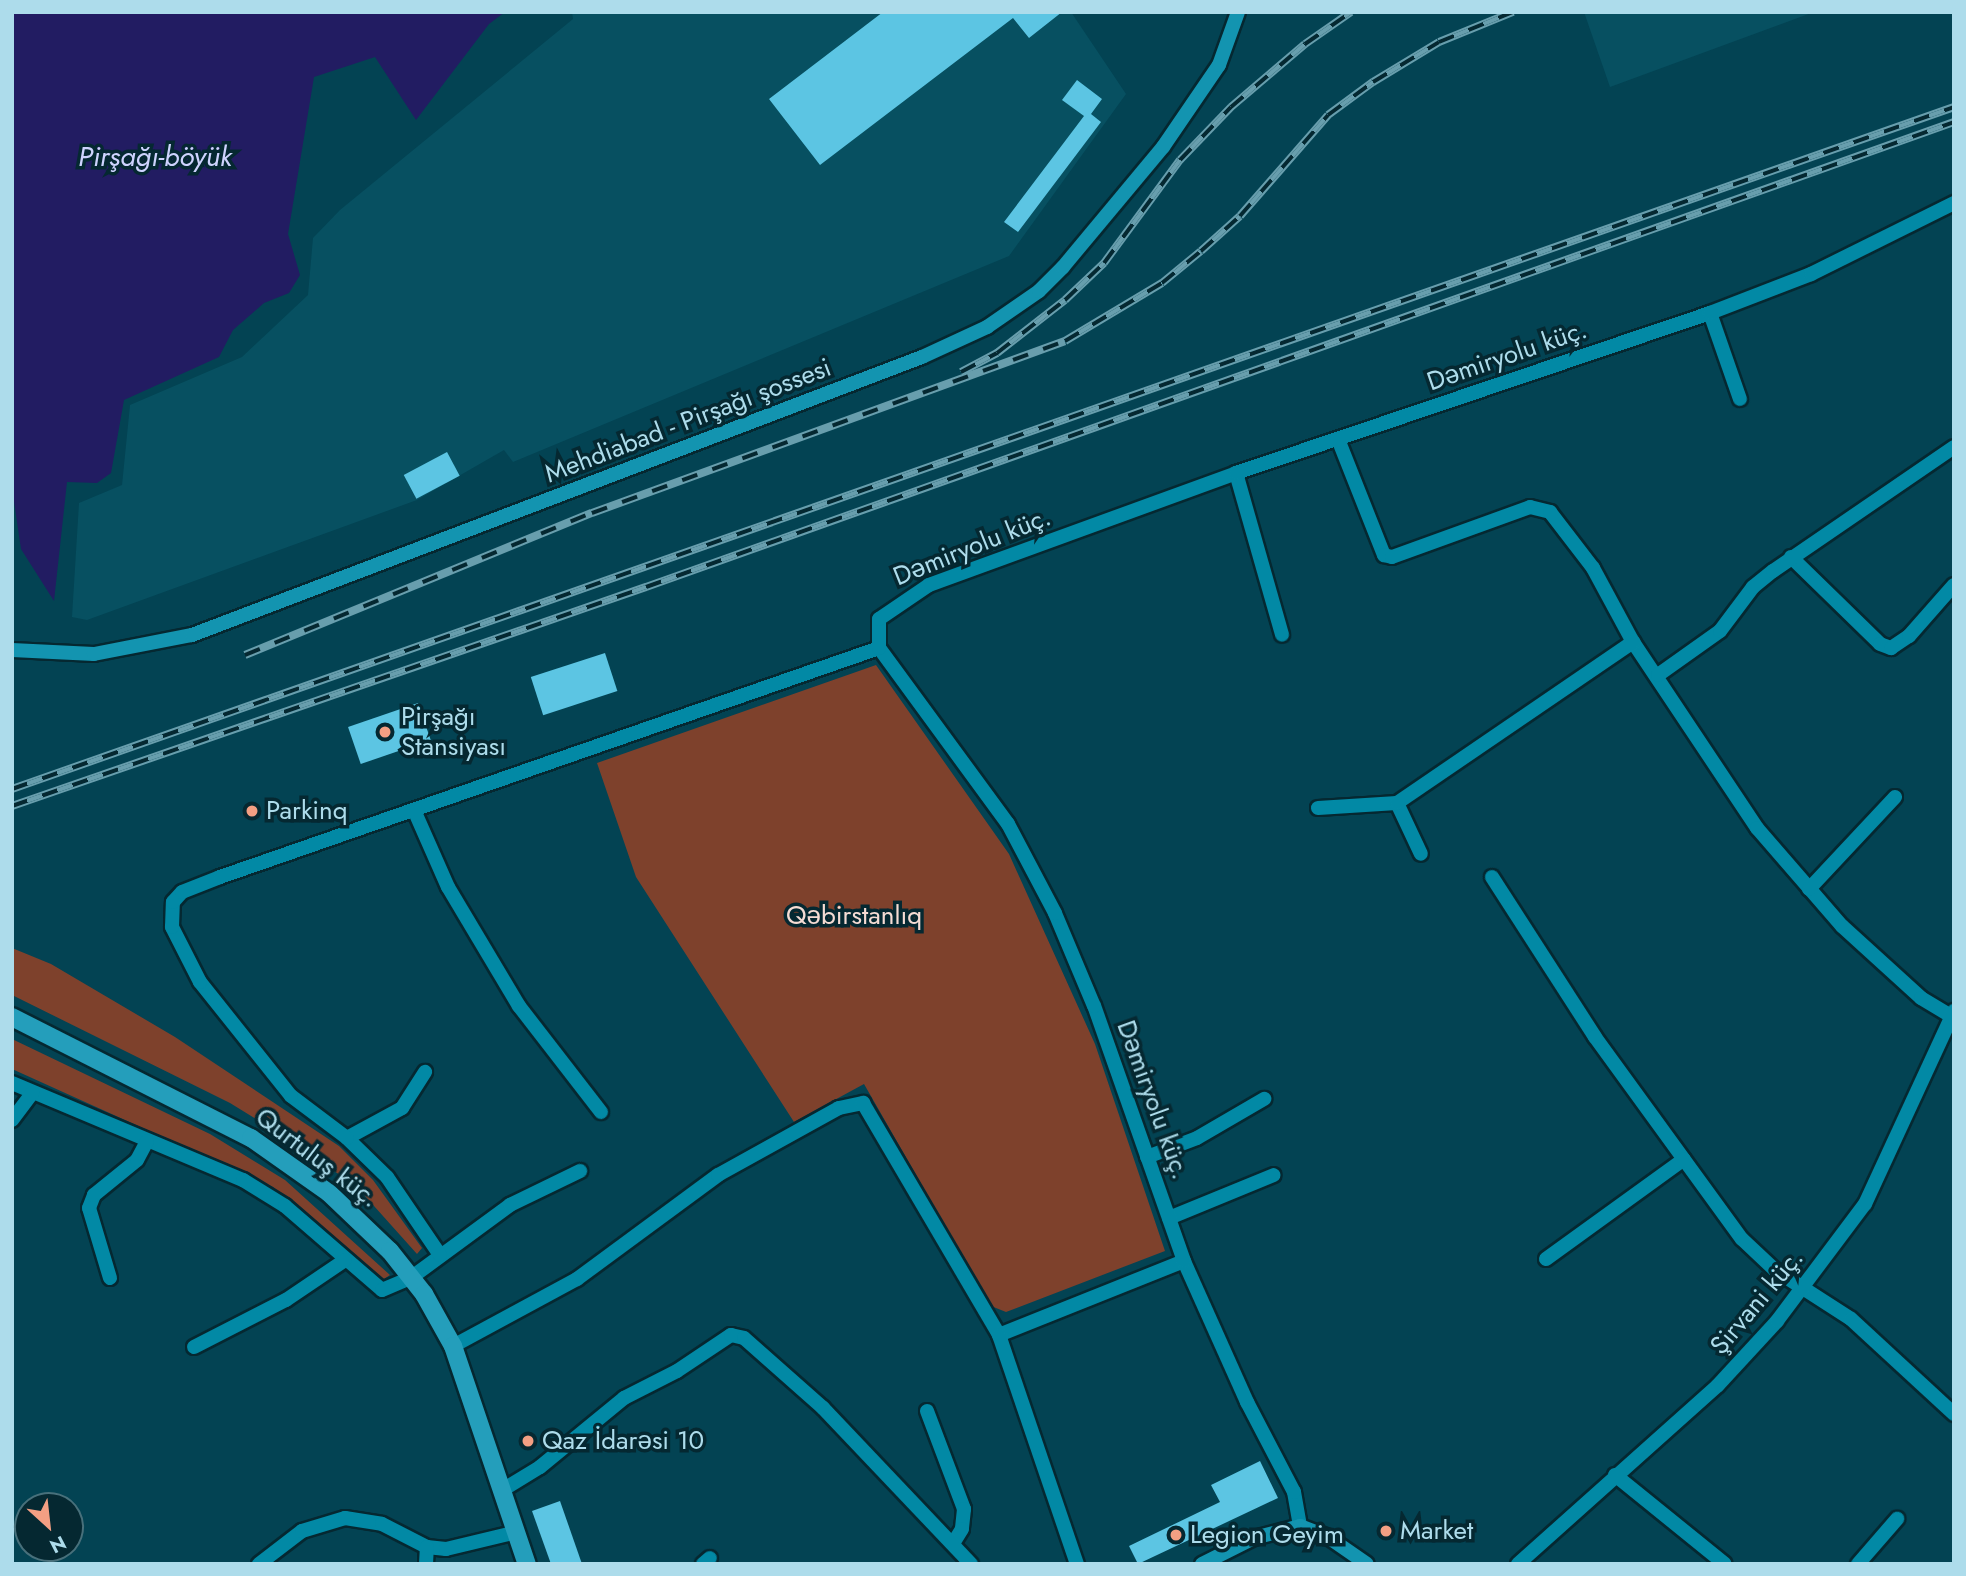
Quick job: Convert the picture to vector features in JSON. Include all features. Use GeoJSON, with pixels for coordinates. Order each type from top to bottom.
{"type":"FeatureCollection","features":[{"type":"Feature","properties":{"kind":"main road","name":"Mehdiabad - Pirşağı şossesi"},"geometry":{"type":"LineString","coordinates":[[12,650],[114,652],[192,635],[922,357],[987,327],[1039,291],[1063,267],[1163,147],[1219,65],[1238,12]]}},
{"type":"Feature","properties":{"kind":"main road","name":"Qurtuluş küç."},"geometry":{"type":"LineString","coordinates":[[12,1017],[251,1138],[352,1211],[412,1277],[453,1346],[504,1489],[527,1564]]}},
{"type":"Feature","properties":{"kind":"main road"},"geometry":{"type":"LineString","coordinates":[[1202,1564],[1254,1538],[1300,1526],[1328,1537],[1367,1564]]}},
{"type":"Feature","properties":{"kind":"street","name":"Dəmiryolu küç."},"geometry":{"type":"LineString","coordinates":[[1300,1526],[1291,1484],[1247,1402],[1184,1261],[1094,1006],[1030,861],[879,648],[879,619],[929,585],[1236,473],[1710,313],[1811,274],[1954,203]]}},
{"type":"Feature","properties":{"kind":"street"},"geometry":{"type":"LineString","coordinates":[[1710,313],[1740,398]]}},
{"type":"Feature","properties":{"kind":"street"},"geometry":{"type":"LineString","coordinates":[[1338,439],[1384,555],[1392,557],[1540,506],[1550,512],[1593,568],[1633,642],[1658,675],[1758,828],[1809,889],[1921,998],[1952,1013]]}},
{"type":"Feature","properties":{"kind":"street"},"geometry":{"type":"LineString","coordinates":[[1658,675],[1720,631],[1753,587],[1791,557],[1954,447]]}},
{"type":"Feature","properties":{"kind":"street"},"geometry":{"type":"LineString","coordinates":[[1236,473],[1282,635]]}},
{"type":"Feature","properties":{"kind":"street"},"geometry":{"type":"LineString","coordinates":[[1791,557],[1880,644],[1891,648],[1909,636],[1954,585]]}},
{"type":"Feature","properties":{"kind":"street"},"geometry":{"type":"LineString","coordinates":[[1318,808],[1397,803],[1633,642]]}},
{"type":"Feature","properties":{"kind":"street"},"geometry":{"type":"LineString","coordinates":[[440,1255],[387,1177],[347,1138],[275,1079],[186,961],[169,914],[182,892],[879,648]]}},
{"type":"Feature","properties":{"kind":"street"},"geometry":{"type":"LineString","coordinates":[[1809,889],[1895,797]]}},
{"type":"Feature","properties":{"kind":"street"},"geometry":{"type":"LineString","coordinates":[[1397,803],[1421,853]]}},
{"type":"Feature","properties":{"kind":"street"},"geometry":{"type":"LineString","coordinates":[[414,810],[448,887],[519,1006],[601,1112]]}},
{"type":"Feature","properties":{"kind":"street"},"geometry":{"type":"LineString","coordinates":[[1492,877],[1595,1037],[1742,1239],[1774,1270],[1851,1319],[1954,1414]]}},
{"type":"Feature","properties":{"kind":"street","name":"Şirvani küç."},"geometry":{"type":"LineString","coordinates":[[1518,1564],[1718,1385],[1804,1287],[1865,1204],[1952,1013]]}},
{"type":"Feature","properties":{"kind":"street"},"geometry":{"type":"LineString","coordinates":[[347,1138],[402,1108],[425,1072]]}},
{"type":"Feature","properties":{"kind":"street"},"geometry":{"type":"LineString","coordinates":[[12,1083],[243,1180],[285,1206],[382,1290],[412,1277],[510,1205],[580,1171]]}},
{"type":"Feature","properties":{"kind":"street"},"geometry":{"type":"LineString","coordinates":[[12,1120],[32,1093]]}},
{"type":"Feature","properties":{"kind":"street"},"geometry":{"type":"LineString","coordinates":[[1147,1157],[1196,1138],[1264,1099]]}},
{"type":"Feature","properties":{"kind":"street"},"geometry":{"type":"LineString","coordinates":[[453,1346],[577,1279],[718,1175],[851,1103],[863,1103],[872,1112],[999,1335],[1077,1564]]}},
{"type":"Feature","properties":{"kind":"street"},"geometry":{"type":"LineString","coordinates":[[110,1278],[89,1208],[94,1195],[137,1160],[147,1141]]}},
{"type":"Feature","properties":{"kind":"street"},"geometry":{"type":"LineString","coordinates":[[1546,1259],[1684,1159]]}},
{"type":"Feature","properties":{"kind":"street"},"geometry":{"type":"LineString","coordinates":[[1169,1218],[1274,1175]]}},
{"type":"Feature","properties":{"kind":"street"},"geometry":{"type":"LineString","coordinates":[[194,1348],[286,1300],[345,1260]]}},
{"type":"Feature","properties":{"kind":"street"},"geometry":{"type":"LineString","coordinates":[[999,1335],[1184,1261]]}},
{"type":"Feature","properties":{"kind":"street"},"geometry":{"type":"LineString","coordinates":[[504,1489],[540,1467],[624,1398],[677,1371],[731,1335],[744,1338],[823,1408],[954,1542],[971,1564]]}},
{"type":"Feature","properties":{"kind":"street"},"geometry":{"type":"LineString","coordinates":[[927,1411],[964,1509],[962,1529],[954,1542]]}},
{"type":"Feature","properties":{"kind":"street"},"geometry":{"type":"LineString","coordinates":[[1615,1475],[1725,1564]]}},
{"type":"Feature","properties":{"kind":"street"},"geometry":{"type":"LineString","coordinates":[[259,1564],[302,1531],[345,1518],[382,1524],[427,1547],[446,1549],[517,1532]]}},
{"type":"Feature","properties":{"kind":"street"},"geometry":{"type":"LineString","coordinates":[[1858,1564],[1897,1519]]}},
{"type":"Feature","properties":{"kind":"street"},"geometry":{"type":"LineString","coordinates":[[426,1564],[427,1547]]}},
{"type":"Feature","properties":{"kind":"shaded area"},"geometry":{"type":"Polygon","coordinates":[[[572,12],[1071,12],[1126,94],[1009,256],[513,462],[504,450],[417,500],[87,620],[72,617],[79,503],[122,485],[130,405],[242,357],[308,295],[313,238],[340,210],[573,19],[572,12]]]}},
{"type":"Feature","properties":{"kind":"shaded area"},"geometry":{"type":"Polygon","coordinates":[[[1584,12],[1814,12],[1610,87],[1584,12]]]}},
{"type":"Feature","properties":{"kind":"green space","name":"Qəbirstanlıq"},"geometry":{"type":"Polygon","coordinates":[[[876,665],[1009,854],[1095,1044],[1165,1251],[1006,1312],[991,1306],[864,1084],[794,1122],[636,877],[597,763],[876,665]]]}},
{"type":"Feature","properties":{"kind":"green space"},"geometry":{"type":"Polygon","coordinates":[[[12,948],[51,964],[175,1037],[339,1146],[373,1180],[422,1248],[417,1254],[357,1187],[284,1136],[230,1103],[12,995],[12,948]]]}},
{"type":"Feature","properties":{"kind":"green space"},"geometry":{"type":"Polygon","coordinates":[[[12,1039],[210,1134],[285,1180],[390,1275],[381,1281],[273,1187],[12,1069],[12,1039]]]}},
{"type":"Feature","properties":{"kind":"water","name":"Pirşağı-böyük"},"geometry":{"type":"Polygon","coordinates":[[[12,12],[505,12],[489,24],[416,120],[375,57],[314,77],[288,234],[300,275],[289,293],[264,303],[233,330],[219,357],[124,400],[111,473],[97,483],[67,482],[54,601],[21,549],[12,488],[12,12]]]}},
{"type":"Feature","properties":{"kind":"building"},"geometry":{"type":"Polygon","coordinates":[[[883,12],[1062,12],[1029,38],[1013,18],[820,165],[769,99],[883,12]]]}},
{"type":"Feature","properties":{"kind":"building"},"geometry":{"type":"Polygon","coordinates":[[[1077,80],[1102,99],[1091,114],[1101,122],[1018,232],[1004,222],[1084,116],[1062,100],[1077,80]]]}},
{"type":"Feature","properties":{"kind":"building"},"geometry":{"type":"Polygon","coordinates":[[[447,452],[460,476],[416,499],[404,475],[447,452]]]}},
{"type":"Feature","properties":{"kind":"building"},"geometry":{"type":"Polygon","coordinates":[[[605,653],[617,691],[543,715],[531,677],[605,653]]]}},
{"type":"Feature","properties":{"kind":"building"},"geometry":{"type":"Polygon","coordinates":[[[418,703],[431,740],[361,764],[348,727],[418,703]]]}},
{"type":"Feature","properties":{"kind":"building"},"geometry":{"type":"Polygon","coordinates":[[[1260,1461],[1278,1498],[1138,1564],[1129,1546],[1220,1502],[1211,1485],[1260,1461]]]}},
{"type":"Feature","properties":{"kind":"building"},"geometry":{"type":"Polygon","coordinates":[[[560,1501],[582,1564],[551,1564],[532,1511],[560,1501]]]}},
{"type":"Feature","properties":{"kind":"railway"},"geometry":{"type":"LineString","coordinates":[[961,372],[997,353],[1065,300],[1104,263],[1180,160],[1231,107],[1305,44],[1351,12]]}},
{"type":"Feature","properties":{"kind":"railway"},"geometry":{"type":"LineString","coordinates":[[245,655],[592,513],[1065,341],[1162,283],[1201,251],[1240,216],[1328,115],[1373,82],[1439,42],[1513,12]]}},
{"type":"Feature","properties":{"kind":"railway"},"geometry":{"type":"LineString","coordinates":[[12,789],[1954,107]]}},
{"type":"Feature","properties":{"kind":"railway"},"geometry":{"type":"LineString","coordinates":[[12,806],[646,587],[1954,122]]}},
{"type":"Feature","properties":{"kind":"place","name":"Pirşağı Stansiyası"},"geometry":{"type":"Point","coordinates":[385,732]}},
{"type":"Feature","properties":{"kind":"place","name":"Parkinq"},"geometry":{"type":"Point","coordinates":[252,811]}},
{"type":"Feature","properties":{"kind":"place","name":"Qaz İdarəsi 10"},"geometry":{"type":"Point","coordinates":[528,1441]}},
{"type":"Feature","properties":{"kind":"place","name":"Market"},"geometry":{"type":"Point","coordinates":[1386,1531]}},
{"type":"Feature","properties":{"kind":"place","name":"Legion Geyim"},"geometry":{"type":"Point","coordinates":[1176,1535]}}]}
